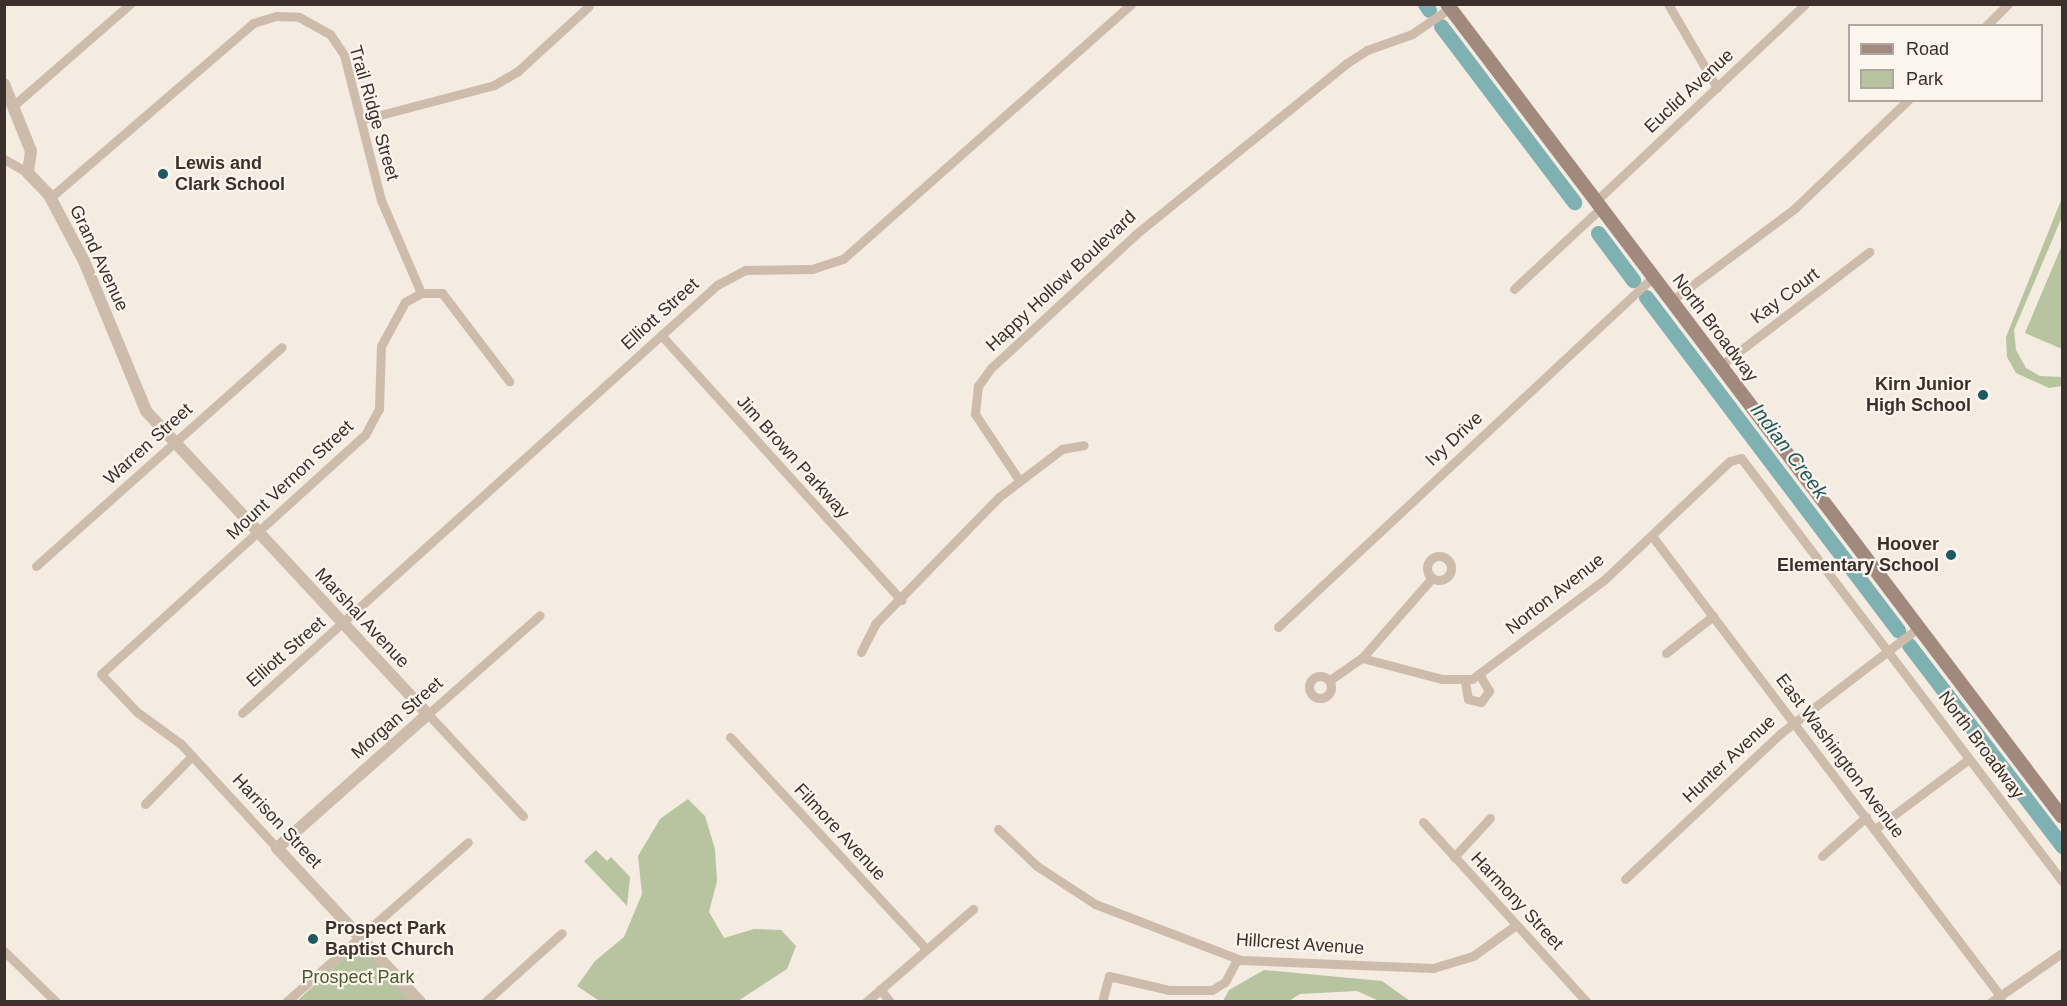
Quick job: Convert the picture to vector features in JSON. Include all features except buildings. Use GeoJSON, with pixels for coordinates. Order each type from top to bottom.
{"type":"FeatureCollection","features":[{"type":"Feature","properties":{"kind":"main road","name":"North Broadway"},"geometry":{"type":"LineString","coordinates":[[1449,6],[2062,817]]}},
{"type":"Feature","properties":{"kind":"street"},"geometry":{"type":"LineString","coordinates":[[14,106],[130,4]]}},
{"type":"Feature","properties":{"kind":"street","name":"Elliott Street"},"geometry":{"type":"LineString","coordinates":[[242,713],[662,335],[737,273],[759,268],[812,269],[843,259],[1131,4]]}},
{"type":"Feature","properties":{"kind":"street"},"geometry":{"type":"LineString","coordinates":[[1668,4],[1717,88]]}},
{"type":"Feature","properties":{"kind":"street","name":"Euclid Avenue"},"geometry":{"type":"LineString","coordinates":[[1514,290],[1805,4]]}},
{"type":"Feature","properties":{"kind":"street"},"geometry":{"type":"LineString","coordinates":[[1988,24],[2008,4]]}},
{"type":"Feature","properties":{"kind":"street"},"geometry":{"type":"LineString","coordinates":[[361,120],[494,85],[518,71],[589,6]]}},
{"type":"Feature","properties":{"kind":"street","name":"Happy Hollow Boulevard"},"geometry":{"type":"LineString","coordinates":[[1019,480],[975,414],[978,386],[991,368],[1136,234],[1347,63],[1367,50],[1412,34],[1449,6]]}},
{"type":"Feature","properties":{"kind":"street","name":"Trail Ridge Street"},"geometry":{"type":"LineString","coordinates":[[51,197],[234,38],[265,18],[299,17],[330,34],[344,55],[386,216],[421,293]]}},
{"type":"Feature","properties":{"kind":"street"},"geometry":{"type":"LineString","coordinates":[[4,84],[31,151],[28,173],[4,159]]}},
{"type":"Feature","properties":{"kind":"street"},"geometry":{"type":"LineString","coordinates":[[1671,301],[1794,209],[1906,102]]}},
{"type":"Feature","properties":{"kind":"street","name":"Grand Avenue"},"geometry":{"type":"LineString","coordinates":[[28,173],[51,197],[92,279],[138,396],[175,444]]}},
{"type":"Feature","properties":{"kind":"street","name":"Kay Court"},"geometry":{"type":"LineString","coordinates":[[1720,366],[1869,252]]}},
{"type":"Feature","properties":{"kind":"street","name":"Ivy Drive"},"geometry":{"type":"LineString","coordinates":[[1278,627],[1653,277]]}},
{"type":"Feature","properties":{"kind":"street"},"geometry":{"type":"LineString","coordinates":[[421,293],[442,293],[508,381]]}},
{"type":"Feature","properties":{"kind":"street","name":"Mount Vernon Street"},"geometry":{"type":"LineString","coordinates":[[101,674],[259,534],[371,427],[379,409],[384,335],[405,302],[421,293]]}},
{"type":"Feature","properties":{"kind":"street","name":"Jim Brown Parkway"},"geometry":{"type":"LineString","coordinates":[[662,335],[901,600]]}},
{"type":"Feature","properties":{"kind":"street","name":"Warren Street"},"geometry":{"type":"LineString","coordinates":[[36,566],[282,347]]}},
{"type":"Feature","properties":{"kind":"street","name":"Marshal Avenue"},"geometry":{"type":"LineString","coordinates":[[175,444],[523,816]]}},
{"type":"Feature","properties":{"kind":"street"},"geometry":{"type":"LineString","coordinates":[[861,652],[868,632],[1019,480],[1062,449],[1084,445]]}},
{"type":"Feature","properties":{"kind":"street","name":"Norton Avenue"},"geometry":{"type":"LineString","coordinates":[[1465,682],[1479,674],[1604,580],[1731,461],[1741,458]]}},
{"type":"Feature","properties":{"kind":"street","name":"North Broadway"},"geometry":{"type":"LineString","coordinates":[[1741,458],[2062,881]]}},
{"type":"Feature","properties":{"kind":"street","name":"East Washington Avenue"},"geometry":{"type":"LineString","coordinates":[[1652,536],[2001,997]]}},
{"type":"Feature","properties":{"kind":"street"},"geometry":{"type":"LineString","coordinates":[[1330,680],[1362,658],[1432,578]]}},
{"type":"Feature","properties":{"kind":"street","name":"Morgan Street"},"geometry":{"type":"LineString","coordinates":[[277,848],[540,615]]}},
{"type":"Feature","properties":{"kind":"street"},"geometry":{"type":"LineString","coordinates":[[1666,653],[1713,616]]}},
{"type":"Feature","properties":{"kind":"street","name":"Hunter Avenue"},"geometry":{"type":"LineString","coordinates":[[1625,879],[1794,722],[1919,627]]}},
{"type":"Feature","properties":{"kind":"street"},"geometry":{"type":"LineString","coordinates":[[1362,658],[1375,665],[1465,682],[1468,699],[1481,702],[1489,692],[1479,674]]}},
{"type":"Feature","properties":{"kind":"street","name":"Harrison Street"},"geometry":{"type":"LineString","coordinates":[[101,674],[137,712],[192,756],[420,1002]]}},
{"type":"Feature","properties":{"kind":"street","name":"Filmore Avenue"},"geometry":{"type":"LineString","coordinates":[[730,737],[926,949]]}},
{"type":"Feature","properties":{"kind":"street"},"geometry":{"type":"LineString","coordinates":[[145,804],[192,756]]}},
{"type":"Feature","properties":{"kind":"street"},"geometry":{"type":"LineString","coordinates":[[1875,829],[1970,759]]}},
{"type":"Feature","properties":{"kind":"street"},"geometry":{"type":"LineString","coordinates":[[1822,856],[1866,817]]}},
{"type":"Feature","properties":{"kind":"street"},"geometry":{"type":"LineString","coordinates":[[1454,857],[1490,818]]}},
{"type":"Feature","properties":{"kind":"street","name":"Harmony Street"},"geometry":{"type":"LineString","coordinates":[[1423,822],[1587,1002]]}},
{"type":"Feature","properties":{"kind":"street","name":"Hillcrest Avenue"},"geometry":{"type":"LineString","coordinates":[[998,828],[1037,866],[1095,904],[1237,959],[1433,968],[1473,956],[1516,925]]}},
{"type":"Feature","properties":{"kind":"street"},"geometry":{"type":"LineString","coordinates":[[286,1002],[468,842]]}},
{"type":"Feature","properties":{"kind":"street"},"geometry":{"type":"LineString","coordinates":[[866,1002],[973,909]]}},
{"type":"Feature","properties":{"kind":"street"},"geometry":{"type":"LineString","coordinates":[[485,1002],[562,933]]}},
{"type":"Feature","properties":{"kind":"street"},"geometry":{"type":"LineString","coordinates":[[4,951],[56,1002]]}},
{"type":"Feature","properties":{"kind":"street"},"geometry":{"type":"LineString","coordinates":[[1991,1002],[2062,953]]}},
{"type":"Feature","properties":{"kind":"street"},"geometry":{"type":"LineString","coordinates":[[1102,1002],[1109,976],[1169,990],[1212,990],[1225,982],[1237,959]]}},
{"type":"Feature","properties":{"kind":"street"},"geometry":{"type":"LineString","coordinates":[[880,989],[890,1002]]}},
{"type":"Feature","properties":{"kind":"green space"},"geometry":{"type":"Polygon","coordinates":[[[2062,198],[2062,217],[2014,330],[2016,350],[2026,368],[2040,376],[2062,377],[2062,386],[2049,388],[2016,373],[2007,357],[2006,337],[2062,198]]]}},
{"type":"Feature","properties":{"kind":"green space"},"geometry":{"type":"Polygon","coordinates":[[[2062,245],[2062,349],[2025,333],[2062,245]]]}},
{"type":"Feature","properties":{"kind":"green space"},"geometry":{"type":"Polygon","coordinates":[[[688,799],[705,816],[715,849],[717,881],[709,912],[724,938],[754,929],[781,930],[796,946],[787,969],[738,1001],[598,1000],[577,986],[595,961],[624,937],[642,894],[638,856],[660,819],[688,799]]]}},
{"type":"Feature","properties":{"kind":"green space"},"geometry":{"type":"Polygon","coordinates":[[[596,850],[607,861],[611,857],[630,877],[627,906],[584,861],[596,850]]]}},
{"type":"Feature","properties":{"kind":"green space","name":"Prospect Park"},"geometry":{"type":"Polygon","coordinates":[[[359,944],[411,1001],[296,1002],[359,944]]]}},
{"type":"Feature","properties":{"kind":"green space"},"geometry":{"type":"Polygon","coordinates":[[[1264,970],[1382,981],[1410,1001],[1379,1001],[1357,991],[1300,994],[1289,1001],[1223,1001],[1229,990],[1264,970]]]}},
{"type":"Feature","properties":{"kind":"waterway","name":"Indian Creek"},"geometry":{"type":"LineString","coordinates":[[1425,4],[1429,10]]}},
{"type":"Feature","properties":{"kind":"waterway","name":"Indian Creek"},"geometry":{"type":"LineString","coordinates":[[1441,26],[1574,202]]}},
{"type":"Feature","properties":{"kind":"waterway","name":"Indian Creek"},"geometry":{"type":"LineString","coordinates":[[1598,233],[1633,280]]}},
{"type":"Feature","properties":{"kind":"waterway","name":"Indian Creek"},"geometry":{"type":"LineString","coordinates":[[1646,297],[1898,630]]}},
{"type":"Feature","properties":{"kind":"waterway","name":"Indian Creek"},"geometry":{"type":"LineString","coordinates":[[1909,645],[2062,846]]}},
{"type":"Feature","properties":{"kind":"place","name":"Lewis and Clark School"},"geometry":{"type":"Point","coordinates":[163,174]}},
{"type":"Feature","properties":{"kind":"place","name":"Kirn Junior High School"},"geometry":{"type":"Point","coordinates":[1983,395]}},
{"type":"Feature","properties":{"kind":"place","name":"Hoover Elementary School"},"geometry":{"type":"Point","coordinates":[1951,555]}},
{"type":"Feature","properties":{"kind":"place","name":"Prospect Park Baptist Church"},"geometry":{"type":"Point","coordinates":[313,939]}}]}
